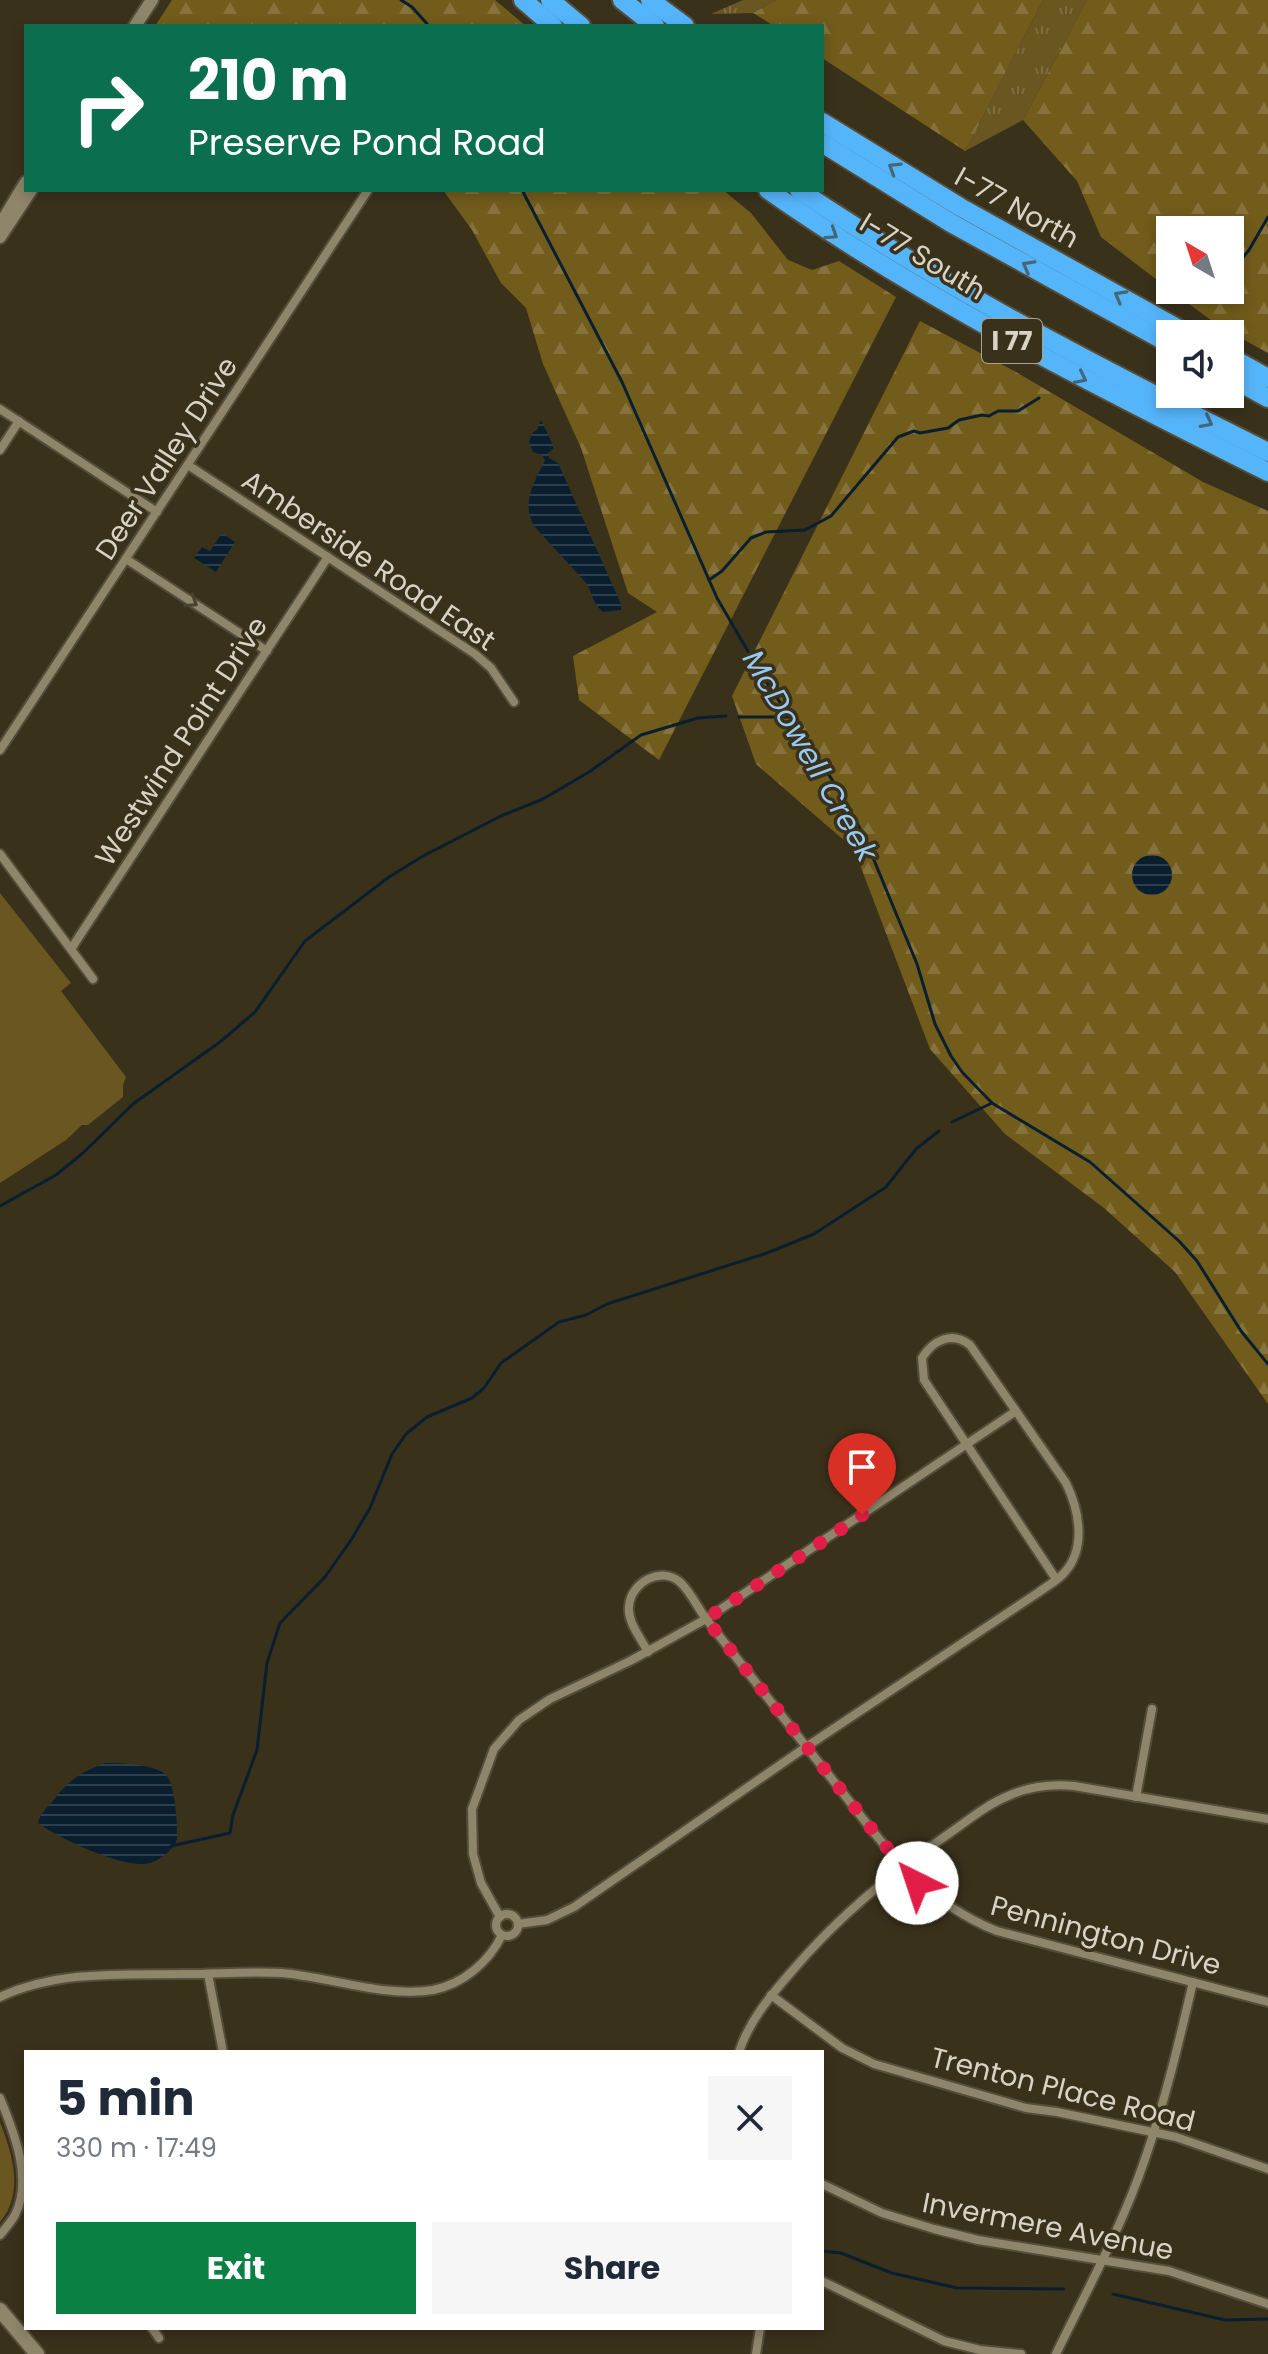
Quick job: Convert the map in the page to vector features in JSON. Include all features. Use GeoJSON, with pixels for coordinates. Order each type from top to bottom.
{"type":"FeatureCollection","features":[{"type":"Feature","properties":{"kind":"highway"},"geometry":{"type":"LineString","coordinates":[[523,0],[551,24]]}},
{"type":"Feature","properties":{"kind":"highway"},"geometry":{"type":"LineString","coordinates":[[550,0],[579,24]]}},
{"type":"Feature","properties":{"kind":"highway"},"geometry":{"type":"LineString","coordinates":[[622,0],[652,24]]}},
{"type":"Feature","properties":{"kind":"highway"},"geometry":{"type":"LineString","coordinates":[[650,0],[682,24]]}},
{"type":"Feature","properties":{"kind":"highway","name":"I-77 North"},"geometry":{"type":"LineString","coordinates":[[824,123],[960,207],[1163,320]]}},
{"type":"Feature","properties":{"kind":"highway","name":"I 77"},"geometry":{"type":"LineString","coordinates":[[824,144],[951,223],[1156,336]]}},
{"type":"Feature","properties":{"kind":"highway","name":"I-77 South"},"geometry":{"type":"LineString","coordinates":[[771,192],[877,262],[978,322],[1081,378],[1268,472]]}},
{"type":"Feature","properties":{"kind":"highway","name":"I 77"},"geometry":{"type":"LineString","coordinates":[[802,192],[986,307],[1268,452]]}},
{"type":"Feature","properties":{"kind":"highway"},"geometry":{"type":"LineString","coordinates":[[1244,365],[1268,378]]}},
{"type":"Feature","properties":{"kind":"highway"},"geometry":{"type":"LineString","coordinates":[[1244,384],[1268,396]]}},
{"type":"Feature","properties":{"kind":"main road"},"geometry":{"type":"LineString","coordinates":[[0,2310],[37,2354]]}},
{"type":"Feature","properties":{"kind":"street"},"geometry":{"type":"LineString","coordinates":[[136,24],[152,0]]}},
{"type":"Feature","properties":{"kind":"street"},"geometry":{"type":"LineString","coordinates":[[0,225],[24,185]]}},
{"type":"Feature","properties":{"kind":"street"},"geometry":{"type":"LineString","coordinates":[[0,237],[30,192]]}},
{"type":"Feature","properties":{"kind":"street","name":"Deer Valley Drive"},"geometry":{"type":"LineString","coordinates":[[0,750],[367,192]]}},
{"type":"Feature","properties":{"kind":"street"},"geometry":{"type":"LineString","coordinates":[[0,409],[157,512]]}},
{"type":"Feature","properties":{"kind":"street"},"geometry":{"type":"LineString","coordinates":[[0,450],[19,421]]}},
{"type":"Feature","properties":{"kind":"street","name":"Amberside Road East"},"geometry":{"type":"LineString","coordinates":[[188,465],[475,654],[491,668],[514,702]]}},
{"type":"Feature","properties":{"kind":"street","name":"Westwind Point Drive"},"geometry":{"type":"LineString","coordinates":[[71,949],[328,557]]}},
{"type":"Feature","properties":{"kind":"street"},"geometry":{"type":"LineString","coordinates":[[126,559],[267,651]]}},
{"type":"Feature","properties":{"kind":"street"},"geometry":{"type":"LineString","coordinates":[[0,854],[93,979]]}},
{"type":"Feature","properties":{"kind":"street"},"geometry":{"type":"LineString","coordinates":[[518,1924],[559,1916],[806,1747],[1056,1579],[1065,1572],[1076,1552],[1079,1526],[1076,1503],[1066,1483],[970,1345],[954,1338],[935,1343],[922,1358],[924,1380],[1056,1579]]}},
{"type":"Feature","properties":{"kind":"street"},"geometry":{"type":"LineString","coordinates":[[500,1917],[481,1883],[471,1832],[474,1799],[494,1749],[507,1733],[531,1711],[706,1619],[1016,1411]]}},
{"type":"Feature","properties":{"kind":"street","name":"Pennington Drive"},"geometry":{"type":"LineString","coordinates":[[648,1652],[631,1620],[629,1605],[635,1589],[648,1578],[665,1576],[679,1581],[806,1747],[902,1866],[927,1891],[972,1921],[1057,1948],[1268,2002]]}},
{"type":"Feature","properties":{"kind":"street"},"geometry":{"type":"LineString","coordinates":[[1136,1797],[1152,1709]]}},
{"type":"Feature","properties":{"kind":"street"},"geometry":{"type":"LineString","coordinates":[[740,2050],[771,1995],[828,1931],[902,1866],[987,1807],[1021,1791],[1061,1785],[1268,1819]]}},
{"type":"Feature","properties":{"kind":"street"},"geometry":{"type":"LineString","coordinates":[[500,1917],[510,1915],[518,1924]]}},
{"type":"Feature","properties":{"kind":"street"},"geometry":{"type":"LineString","coordinates":[[500,1917],[496,1927],[502,1935]]}},
{"type":"Feature","properties":{"kind":"street"},"geometry":{"type":"LineString","coordinates":[[502,1935],[513,1935],[518,1924]]}},
{"type":"Feature","properties":{"kind":"street"},"geometry":{"type":"LineString","coordinates":[[0,1997],[29,1985],[70,1977],[208,1974],[281,1973],[395,1990],[429,1990],[454,1983],[476,1969],[493,1951],[502,1935]]}},
{"type":"Feature","properties":{"kind":"street"},"geometry":{"type":"LineString","coordinates":[[208,1974],[223,2050]]}},
{"type":"Feature","properties":{"kind":"street"},"geometry":{"type":"LineString","coordinates":[[1056,2354],[1137,2180],[1165,2095],[1193,1982]]}},
{"type":"Feature","properties":{"kind":"street","name":"Trenton Place Road"},"geometry":{"type":"LineString","coordinates":[[771,1995],[842,2048],[874,2064],[1026,2108],[1153,2131],[1268,2169]]}},
{"type":"Feature","properties":{"kind":"street"},"geometry":{"type":"LineString","coordinates":[[0,2098],[16,2141],[23,2199],[0,2235]]}},
{"type":"Feature","properties":{"kind":"street","name":"Invermere Avenue"},"geometry":{"type":"LineString","coordinates":[[824,2185],[882,2213],[934,2229],[978,2240],[1190,2276],[1268,2304]]}},
{"type":"Feature","properties":{"kind":"street"},"geometry":{"type":"LineString","coordinates":[[824,2282],[944,2341],[980,2350],[1021,2354]]}},
{"type":"Feature","properties":{"kind":"street"},"geometry":{"type":"LineString","coordinates":[[153,2330],[159,2338]]}},
{"type":"Feature","properties":{"kind":"street"},"geometry":{"type":"LineString","coordinates":[[756,2354],[760,2330]]}},
{"type":"Feature","properties":{"kind":"green space"},"geometry":{"type":"Polygon","coordinates":[[[172,0],[495,0],[524,24],[156,24],[172,0]]]}},
{"type":"Feature","properties":{"kind":"green space"},"geometry":{"type":"Polygon","coordinates":[[[743,0],[776,0],[753,13],[711,14],[743,0]]]}},
{"type":"Feature","properties":{"kind":"green space"},"geometry":{"type":"Polygon","coordinates":[[[776,0],[1043,0],[965,151],[824,59],[824,24],[771,24],[753,13],[776,0]]]}},
{"type":"Feature","properties":{"kind":"green space"},"geometry":{"type":"Polygon","coordinates":[[[1043,0],[1087,0],[1023,120],[965,151],[1043,0]]]}},
{"type":"Feature","properties":{"kind":"green space"},"geometry":{"type":"Polygon","coordinates":[[[1087,0],[1268,0],[1268,353],[1244,340],[1244,320],[1211,320],[1189,304],[1244,304],[1244,216],[1156,216],[1156,279],[1101,237],[1077,181],[1023,120],[1087,0]]]}},
{"type":"Feature","properties":{"kind":"green space"},"geometry":{"type":"Polygon","coordinates":[[[444,192],[725,192],[751,213],[788,260],[812,270],[839,261],[896,297],[659,760],[579,700],[573,656],[657,612],[628,593],[581,448],[543,364],[526,308],[501,283],[472,230],[444,192]]]}},
{"type":"Feature","properties":{"kind":"green space"},"geometry":{"type":"Polygon","coordinates":[[[920,321],[1016,372],[1203,482],[1268,511],[1268,1404],[1175,1272],[1104,1208],[1005,1134],[930,1049],[854,849],[756,764],[732,696],[920,321]]]}},
{"type":"Feature","properties":{"kind":"green space"},"geometry":{"type":"Polygon","coordinates":[[[0,893],[71,983],[61,991],[126,1077],[123,1097],[88,1125],[82,1125],[66,1140],[0,1183],[0,893]]]}},
{"type":"Feature","properties":{"kind":"green space"},"geometry":{"type":"Polygon","coordinates":[[[0,2122],[12,2160],[14,2186],[8,2210],[0,2222],[0,2122]]]}},
{"type":"Feature","properties":{"kind":"water"},"geometry":{"type":"Polygon","coordinates":[[[541,420],[553,445],[548,453],[549,458],[558,463],[621,610],[603,612],[599,609],[587,584],[534,526],[530,517],[530,493],[545,460],[542,455],[533,452],[529,443],[541,420]]]}},
{"type":"Feature","properties":{"kind":"water"},"geometry":{"type":"Polygon","coordinates":[[[222,533],[235,542],[216,572],[194,558],[202,547],[210,551],[222,533]]]}},
{"type":"Feature","properties":{"kind":"water"},"geometry":{"type":"Polygon","coordinates":[[[1152,855],[1166,861],[1172,875],[1166,889],[1152,895],[1138,889],[1132,875],[1138,861],[1152,855]]]}},
{"type":"Feature","properties":{"kind":"water"},"geometry":{"type":"Polygon","coordinates":[[[105,1763],[155,1769],[170,1781],[177,1839],[159,1859],[144,1864],[119,1861],[73,1843],[38,1823],[40,1816],[70,1782],[105,1763]]]}},
{"type":"Feature","properties":{"kind":"waterway","name":"McDowell Creek"},"geometry":{"type":"LineString","coordinates":[[401,0],[427,24]]}},
{"type":"Feature","properties":{"kind":"waterway","name":"McDowell Creek"},"geometry":{"type":"LineString","coordinates":[[523,192],[622,382],[717,598],[763,677],[837,787],[864,836],[917,964],[935,1024],[951,1056],[992,1103],[1090,1162],[1179,1241],[1197,1261],[1241,1331],[1268,1364]]}},
{"type":"Feature","properties":{"kind":"waterway"},"geometry":{"type":"LineString","coordinates":[[1244,256],[1268,217]]}},
{"type":"Feature","properties":{"kind":"waterway"},"geometry":{"type":"LineString","coordinates":[[709,580],[722,571],[751,538],[766,532],[805,530],[831,516],[898,437],[914,431],[920,433],[948,428],[959,420],[989,416],[998,411],[1018,411],[1039,398]]}},
{"type":"Feature","properties":{"kind":"waterway"},"geometry":{"type":"LineString","coordinates":[[0,1206],[56,1175],[133,1104],[220,1042],[255,1012],[305,941],[389,877],[501,816],[543,799],[589,772],[641,735],[698,718],[726,716]]}},
{"type":"Feature","properties":{"kind":"waterway"},"geometry":{"type":"LineString","coordinates":[[739,717],[791,717]]}},
{"type":"Feature","properties":{"kind":"waterway"},"geometry":{"type":"LineString","coordinates":[[952,1122],[992,1103]]}},
{"type":"Feature","properties":{"kind":"waterway"},"geometry":{"type":"LineString","coordinates":[[171,1846],[230,1833],[233,1815],[257,1750],[267,1663],[280,1623],[325,1577],[351,1540],[370,1508],[392,1454],[406,1434],[427,1417],[472,1398],[484,1388],[501,1363],[559,1322],[767,1253],[814,1234],[886,1187],[916,1149],[939,1131]]}},
{"type":"Feature","properties":{"kind":"waterway"},"geometry":{"type":"LineString","coordinates":[[824,2251],[841,2253],[892,2273],[957,2288],[1064,2289]]}},
{"type":"Feature","properties":{"kind":"waterway"},"geometry":{"type":"LineString","coordinates":[[1113,2294],[1225,2320],[1268,2319]]}},
{"type":"Feature","properties":{"kind":"route"},"geometry":{"type":"LineString","coordinates":[[862,1515],[706,1619],[917,1883]]}}]}
